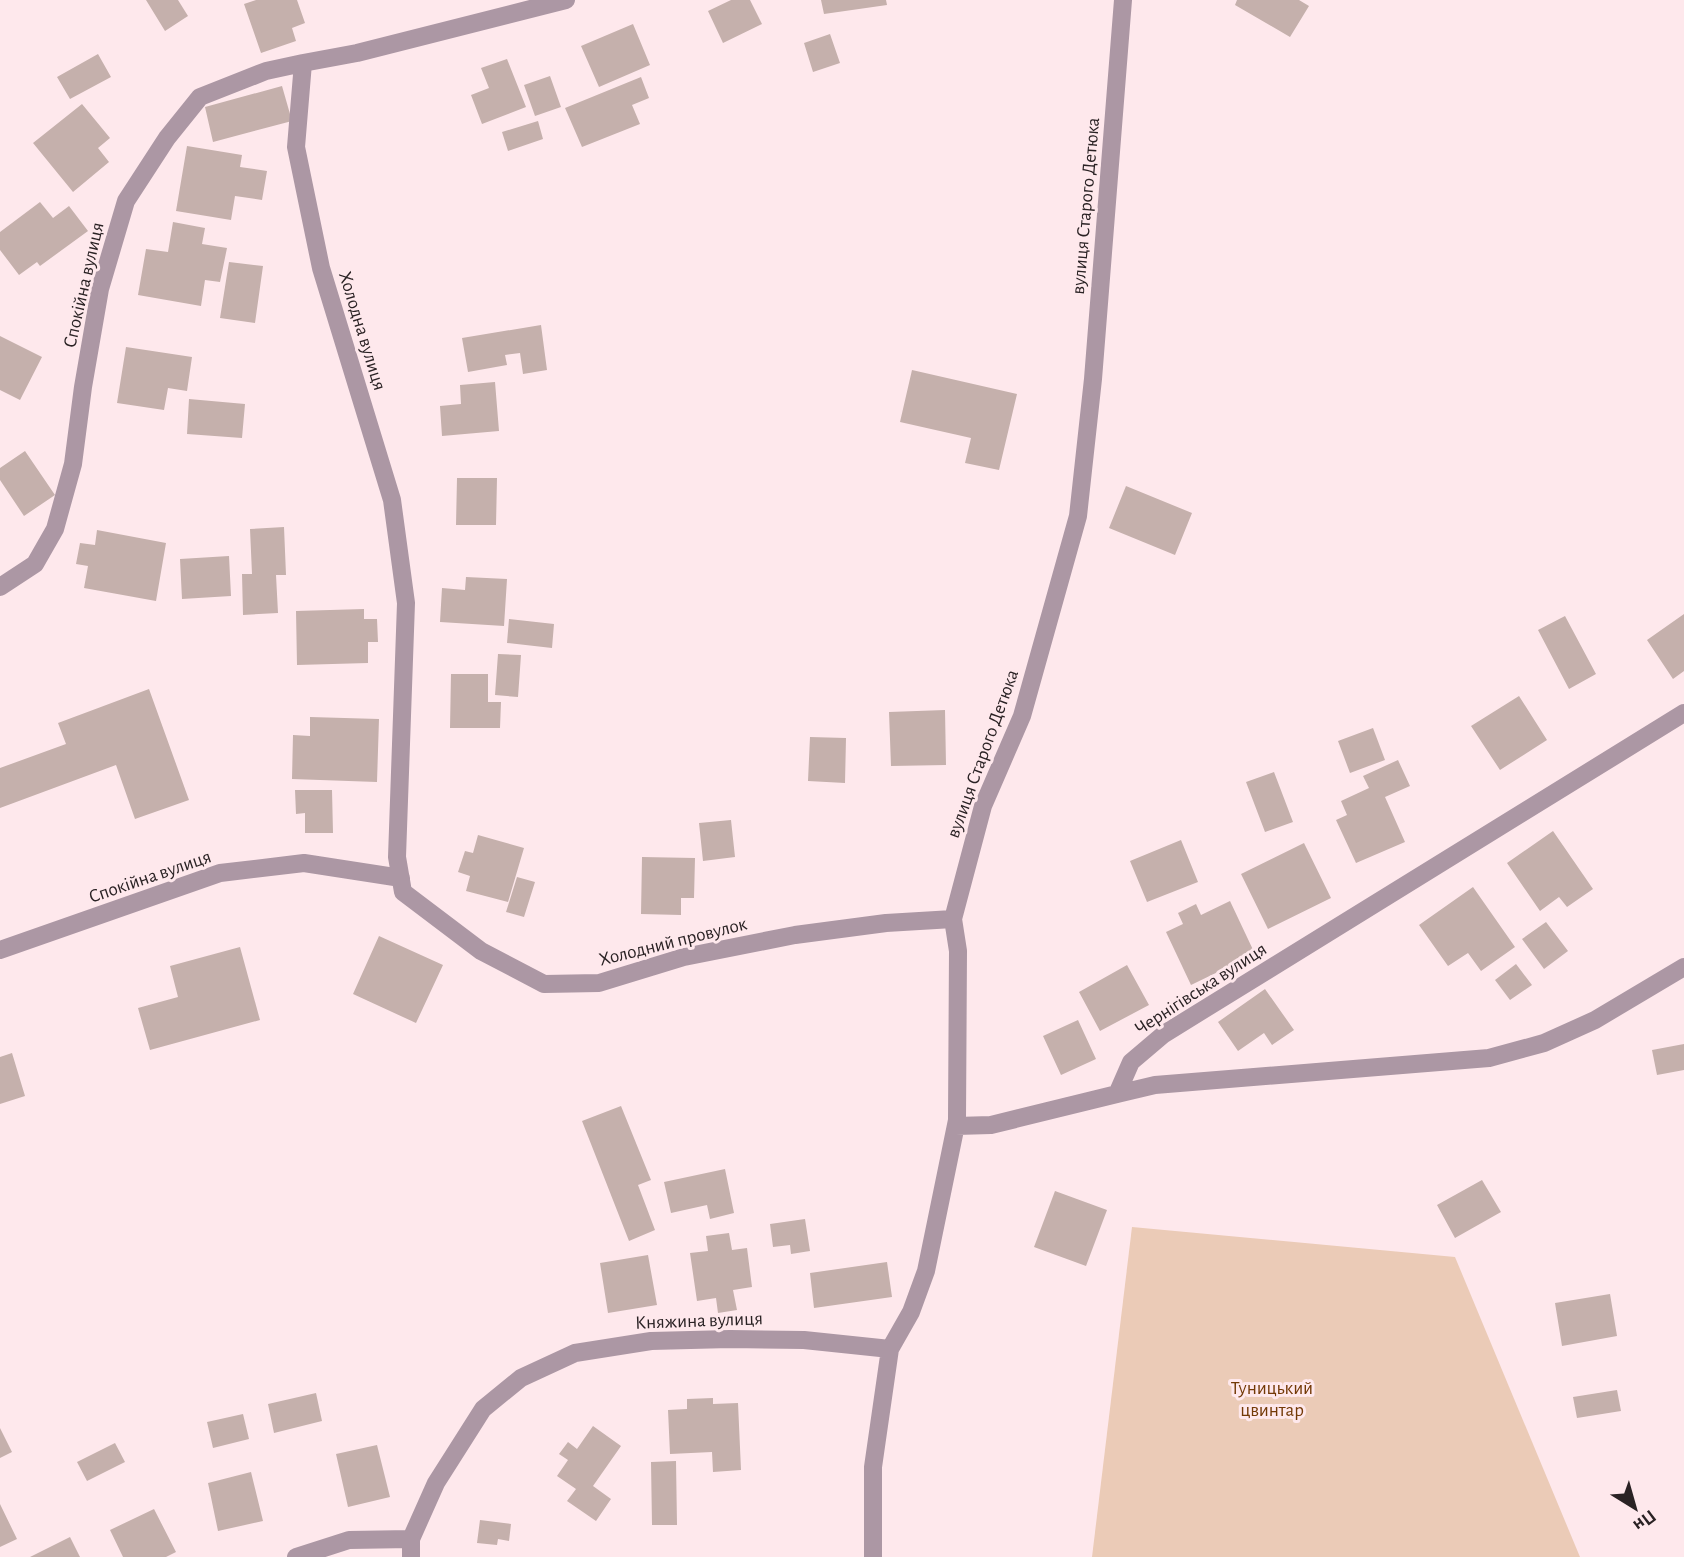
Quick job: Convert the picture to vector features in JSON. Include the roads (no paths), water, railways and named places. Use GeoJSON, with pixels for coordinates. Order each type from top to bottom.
{"type":"FeatureCollection","features":[{"type":"Feature","properties":{"kind":"street"},"geometry":{"type":"LineString","coordinates":[[303,63],[356,53],[566,0]]}},
{"type":"Feature","properties":{"kind":"street","name":"вулиця Старого Детюка"},"geometry":{"type":"LineString","coordinates":[[873,1557],[873,1466],[890,1349],[911,1312],[926,1272],[956,1126],[958,951],[953,919],[983,806],[1022,716],[1078,516],[1093,379],[1124,0]]}},
{"type":"Feature","properties":{"kind":"street","name":"Спокійна вулиця"},"geometry":{"type":"LineString","coordinates":[[0,587],[35,564],[55,529],[74,464],[83,387],[100,289],[126,201],[167,138],[200,97],[266,71],[303,63]]}},
{"type":"Feature","properties":{"kind":"street","name":"Холодна вулиця"},"geometry":{"type":"LineString","coordinates":[[303,63],[296,147],[321,268],[392,500],[406,603],[397,857],[401,878]]}},
{"type":"Feature","properties":{"kind":"street","name":"Чернігівська вулиця"},"geometry":{"type":"LineString","coordinates":[[1117,1094],[1131,1062],[1164,1034],[1684,713]]}},
{"type":"Feature","properties":{"kind":"street","name":"Спокійна вулиця"},"geometry":{"type":"LineString","coordinates":[[0,950],[220,873],[304,863],[401,878]]}},
{"type":"Feature","properties":{"kind":"street","name":"Холодний провулок"},"geometry":{"type":"LineString","coordinates":[[401,878],[403,892],[481,951],[544,984],[599,983],[684,957],[795,935],[886,923],[953,919]]}},
{"type":"Feature","properties":{"kind":"street"},"geometry":{"type":"LineString","coordinates":[[956,1126],[990,1125],[1155,1085],[1489,1058],[1544,1043],[1595,1020],[1684,967]]}},
{"type":"Feature","properties":{"kind":"street","name":"Княжина вулиця"},"geometry":{"type":"LineString","coordinates":[[411,1548],[436,1483],[483,1409],[521,1378],[575,1353],[651,1341],[730,1339],[804,1340],[890,1349]]}},
{"type":"Feature","properties":{"kind":"street"},"geometry":{"type":"LineString","coordinates":[[296,1557],[349,1540],[411,1548]]}},
{"type":"Feature","properties":{"kind":"park label","name":"Туницький цвинтар"},"geometry":{"type":"Point","coordinates":[1272,1399]}}]}
